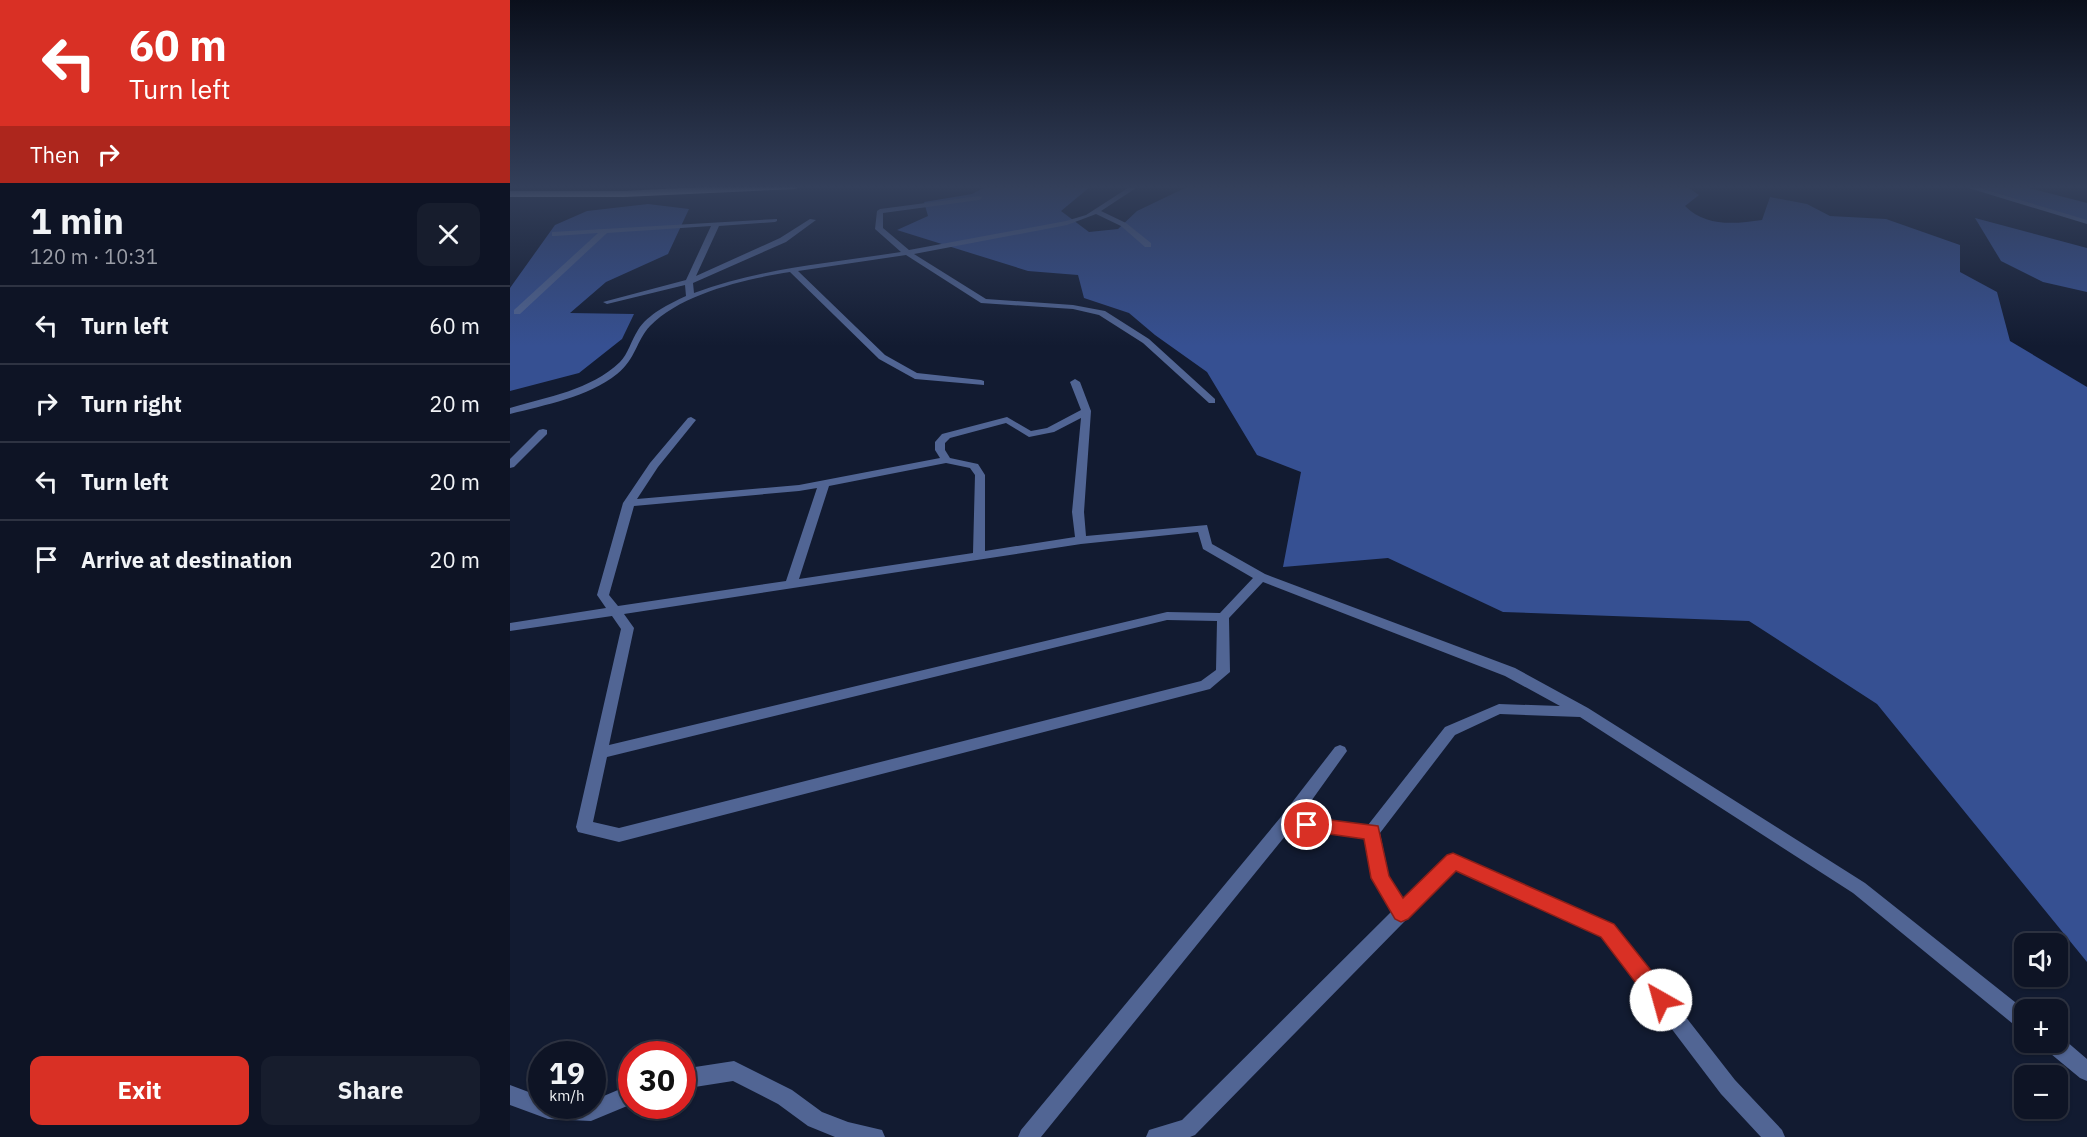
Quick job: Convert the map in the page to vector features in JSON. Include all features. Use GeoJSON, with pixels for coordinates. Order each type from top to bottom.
{"type":"FeatureCollection","features":[{"type":"Feature","properties":{"kind":"street"},"geometry":{"type":"LineString","coordinates":[[517,312],[596,239]]}},
{"type":"Feature","properties":{"kind":"street"},"geometry":{"type":"LineString","coordinates":[[690,297],[689,282],[709,239]]}},
{"type":"Feature","properties":{"kind":"street"},"geometry":{"type":"LineString","coordinates":[[607,302],[689,282],[784,239]]}},
{"type":"Feature","properties":{"kind":"street"},"geometry":{"type":"LineString","coordinates":[[891,239],[907,253],[984,301],[1073,308],[1102,313],[1146,342],[1212,401]]}},
{"type":"Feature","properties":{"kind":"street"},"geometry":{"type":"LineString","coordinates":[[510,411],[569,393],[613,372],[626,360],[646,325],[690,297],[722,285],[791,269],[907,253],[981,239]]}},
{"type":"Feature","properties":{"kind":"street"},"geometry":{"type":"LineString","coordinates":[[1141,239],[1148,245]]}},
{"type":"Feature","properties":{"kind":"street"},"geometry":{"type":"LineString","coordinates":[[791,269],[882,357],[915,376],[981,382]]}},
{"type":"Feature","properties":{"kind":"street"},"geometry":{"type":"LineString","coordinates":[[1075,382],[1086,411],[1078,512],[1081,540]]}},
{"type":"Feature","properties":{"kind":"street"},"geometry":{"type":"LineString","coordinates":[[946,460],[940,450],[940,442],[946,436],[1007,420],[1029,434],[1050,430],[1086,411]]}},
{"type":"Feature","properties":{"kind":"street"},"geometry":{"type":"LineString","coordinates":[[691,420],[654,465],[629,503],[603,595],[617,610],[628,628],[584,827],[620,835],[1205,685],[1223,672],[1224,616],[1261,577]]}},
{"type":"Feature","properties":{"kind":"street"},"geometry":{"type":"LineString","coordinates":[[510,465],[543,432]]}},
{"type":"Feature","properties":{"kind":"street"},"geometry":{"type":"LineString","coordinates":[[629,503],[798,488],[946,460],[974,466],[980,475],[979,555]]}},
{"type":"Feature","properties":{"kind":"street"},"geometry":{"type":"LineString","coordinates":[[791,584],[825,483]]}},
{"type":"Feature","properties":{"kind":"street"},"geometry":{"type":"LineString","coordinates":[[510,627],[1081,540],[1203,528],[1208,546],[1261,577],[1510,672],[1583,712],[1859,888],[2014,1012]]}},
{"type":"Feature","properties":{"kind":"street"},"geometry":{"type":"LineString","coordinates":[[600,753],[1167,616],[1224,616]]}},
{"type":"Feature","properties":{"kind":"street"},"geometry":{"type":"LineString","coordinates":[[1401,913],[1381,878],[1372,832],[1450,731],[1499,710],[1583,712]]}},
{"type":"Feature","properties":{"kind":"street"},"geometry":{"type":"LineString","coordinates":[[1028,1137],[1286,823],[1340,751]]}},
{"type":"Feature","properties":{"kind":"street"},"geometry":{"type":"LineString","coordinates":[[1286,823],[1372,832]]}},
{"type":"Feature","properties":{"kind":"street"},"geometry":{"type":"LineString","coordinates":[[1155,1137],[1188,1128],[1453,861],[1608,931],[1728,1087],[1775,1137]]}},
{"type":"Feature","properties":{"kind":"street"},"geometry":{"type":"LineString","coordinates":[[2065,1053],[2087,1071]]}},
{"type":"Feature","properties":{"kind":"street"},"geometry":{"type":"LineString","coordinates":[[696,1077],[734,1071],[785,1097],[815,1119],[848,1132],[875,1137]]}},
{"type":"Feature","properties":{"kind":"street"},"geometry":{"type":"LineString","coordinates":[[510,1095],[548,1109],[591,1111],[618,1100]]}},
{"type":"Feature","properties":{"kind":"shaded area"},"geometry":{"type":"Polygon","coordinates":[[[545,239],[675,239],[668,254],[606,282],[570,313],[634,314],[622,339],[579,373],[510,391],[510,288],[545,239]]]}},
{"type":"Feature","properties":{"kind":"shaded area"},"geometry":{"type":"Polygon","coordinates":[[[926,239],[1943,239],[1960,245],[1960,272],[1997,292],[2010,341],[2087,387],[2087,962],[2068,939],[2068,933],[2063,933],[1877,704],[1749,621],[1503,612],[1388,558],[1283,567],[1301,472],[1257,455],[1207,372],[1155,335],[1129,313],[1084,298],[1078,275],[1028,271],[926,239]]]}},
{"type":"Feature","properties":{"kind":"shaded area"},"geometry":{"type":"Polygon","coordinates":[[[1988,239],[2054,239],[2087,248],[2087,292],[2043,282],[2001,261],[1988,239]]]}},
{"type":"Feature","properties":{"kind":"route"},"geometry":{"type":"LineString","coordinates":[[1307,825],[1372,832],[1381,878],[1401,913],[1453,861],[1608,931],[1661,1000]]}}]}
